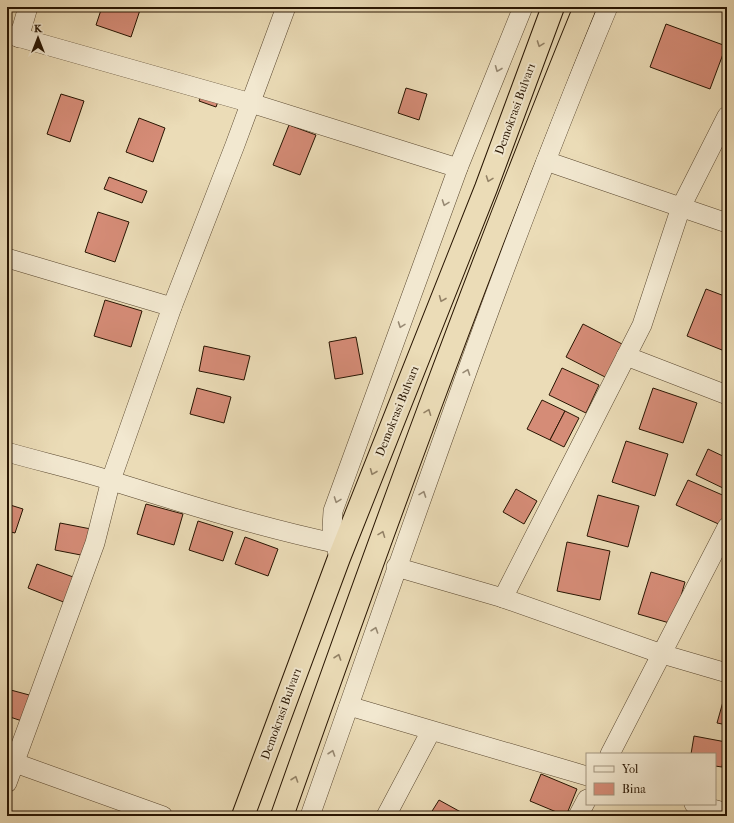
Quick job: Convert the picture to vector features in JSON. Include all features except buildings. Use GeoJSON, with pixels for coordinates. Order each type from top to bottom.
{"type":"FeatureCollection","features":[{"type":"Feature","properties":{"kind":"highway","name":"Demokrasi Bulvarı"},"geometry":{"type":"LineString","coordinates":[[243,816],[337,550],[486,188],[553,7]]}},
{"type":"Feature","properties":{"kind":"highway","name":"Demokrasi Bulvarı"},"geometry":{"type":"LineString","coordinates":[[282,816],[379,543],[526,152],[585,7]]}},
{"type":"Feature","properties":{"kind":"street"},"geometry":{"type":"LineString","coordinates":[[28,7],[13,36],[251,103],[458,168]]}},
{"type":"Feature","properties":{"kind":"street"},"geometry":{"type":"LineString","coordinates":[[7,783],[11,761],[95,543],[111,480],[172,308],[251,103],[286,7]]}},
{"type":"Feature","properties":{"kind":"street"},"geometry":{"type":"LineString","coordinates":[[337,550],[332,528],[334,511],[458,168],[523,7]]}},
{"type":"Feature","properties":{"kind":"street"},"geometry":{"type":"LineString","coordinates":[[310,816],[396,567],[483,325],[546,161],[608,7]]}},
{"type":"Feature","properties":{"kind":"street"},"geometry":{"type":"LineString","coordinates":[[503,598],[642,325],[681,207],[727,116]]}},
{"type":"Feature","properties":{"kind":"street"},"geometry":{"type":"LineString","coordinates":[[546,161],[727,223]]}},
{"type":"Feature","properties":{"kind":"street"},"geometry":{"type":"LineString","coordinates":[[7,258],[172,308]]}},
{"type":"Feature","properties":{"kind":"street"},"geometry":{"type":"LineString","coordinates":[[626,356],[727,395]]}},
{"type":"Feature","properties":{"kind":"street"},"geometry":{"type":"LineString","coordinates":[[7,452],[111,480],[160,497],[337,550]]}},
{"type":"Feature","properties":{"kind":"street"},"geometry":{"type":"LineString","coordinates":[[611,753],[662,654],[722,548],[727,527]]}},
{"type":"Feature","properties":{"kind":"street"},"geometry":{"type":"LineString","coordinates":[[396,567],[503,598],[662,654],[727,673]]}},
{"type":"Feature","properties":{"kind":"street"},"geometry":{"type":"LineString","coordinates":[[349,706],[586,776]]}},
{"type":"Feature","properties":{"kind":"street"},"geometry":{"type":"LineString","coordinates":[[386,816],[431,731]]}},
{"type":"Feature","properties":{"kind":"street"},"geometry":{"type":"LineString","coordinates":[[11,761],[163,816]]}},
{"type":"Feature","properties":{"kind":"street"},"geometry":{"type":"LineString","coordinates":[[578,816],[586,801]]}},
{"type":"Feature","properties":{"kind":"street"},"geometry":{"type":"LineString","coordinates":[[698,805],[727,812]]}}]}
